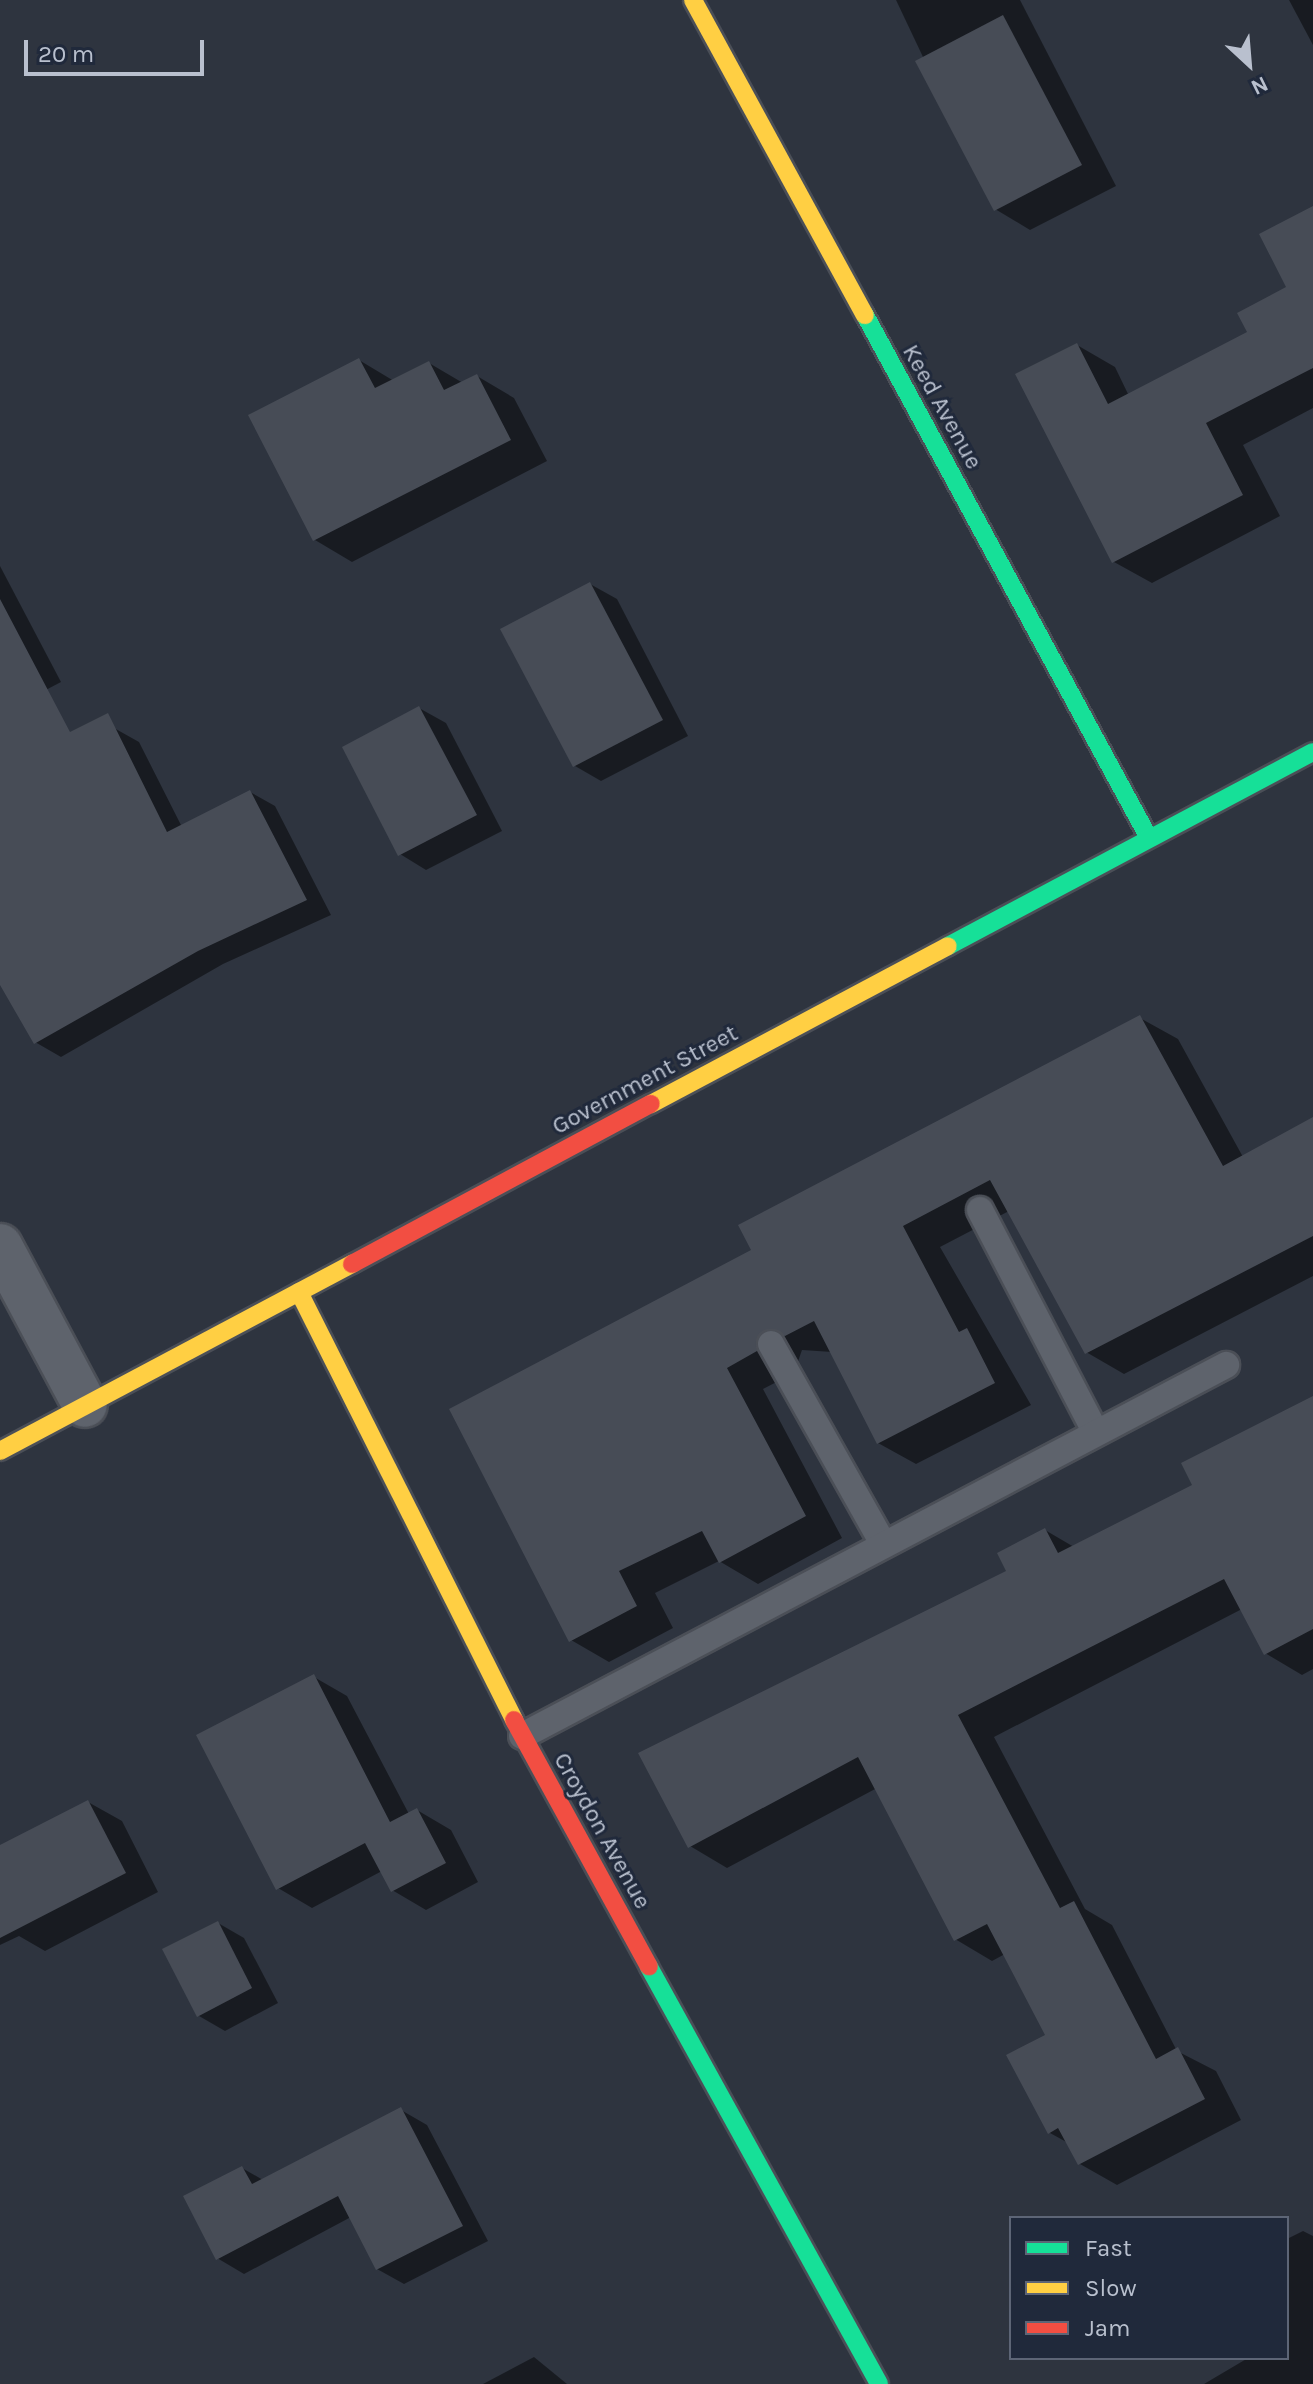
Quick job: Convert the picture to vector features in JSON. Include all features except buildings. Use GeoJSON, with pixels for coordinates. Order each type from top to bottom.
{"type":"FeatureCollection","features":[{"type":"Feature","properties":{"kind":"street","name":"Keed Avenue"},"geometry":{"type":"LineString","coordinates":[[693,0],[1149,838]]}},
{"type":"Feature","properties":{"kind":"street","name":"Government Street"},"geometry":{"type":"LineString","coordinates":[[0,1451],[1313,752]]}},
{"type":"Feature","properties":{"kind":"street"},"geometry":{"type":"LineString","coordinates":[[0,1246],[85,1405]]}},
{"type":"Feature","properties":{"kind":"street","name":"Croydon Avenue"},"geometry":{"type":"LineString","coordinates":[[299,1292],[522,1736],[879,2384]]}},
{"type":"Feature","properties":{"kind":"lane"},"geometry":{"type":"LineString","coordinates":[[980,1210],[1095,1431]]}},
{"type":"Feature","properties":{"kind":"lane"},"geometry":{"type":"LineString","coordinates":[[771,1344],[881,1540]]}},
{"type":"Feature","properties":{"kind":"lane"},"geometry":{"type":"LineString","coordinates":[[522,1736],[881,1540],[1226,1365]]}},
{"type":"Feature","properties":{"kind":"traffic: fast"},"geometry":{"type":"LineString","coordinates":[[865,315],[1149,838]]}},
{"type":"Feature","properties":{"kind":"traffic: fast"},"geometry":{"type":"LineString","coordinates":[[948,946],[1313,752]]}},
{"type":"Feature","properties":{"kind":"traffic: fast"},"geometry":{"type":"LineString","coordinates":[[649,1967],[879,2384]]}},
{"type":"Feature","properties":{"kind":"traffic: slow"},"geometry":{"type":"LineString","coordinates":[[693,0],[865,315]]}},
{"type":"Feature","properties":{"kind":"traffic: slow"},"geometry":{"type":"LineString","coordinates":[[651,1104],[948,946]]}},
{"type":"Feature","properties":{"kind":"traffic: slow"},"geometry":{"type":"LineString","coordinates":[[0,1451],[352,1264]]}},
{"type":"Feature","properties":{"kind":"traffic: slow"},"geometry":{"type":"LineString","coordinates":[[299,1292],[514,1720]]}},
{"type":"Feature","properties":{"kind":"traffic: jam"},"geometry":{"type":"LineString","coordinates":[[352,1264],[651,1104]]}},
{"type":"Feature","properties":{"kind":"traffic: jam"},"geometry":{"type":"LineString","coordinates":[[514,1720],[649,1967]]}}]}
